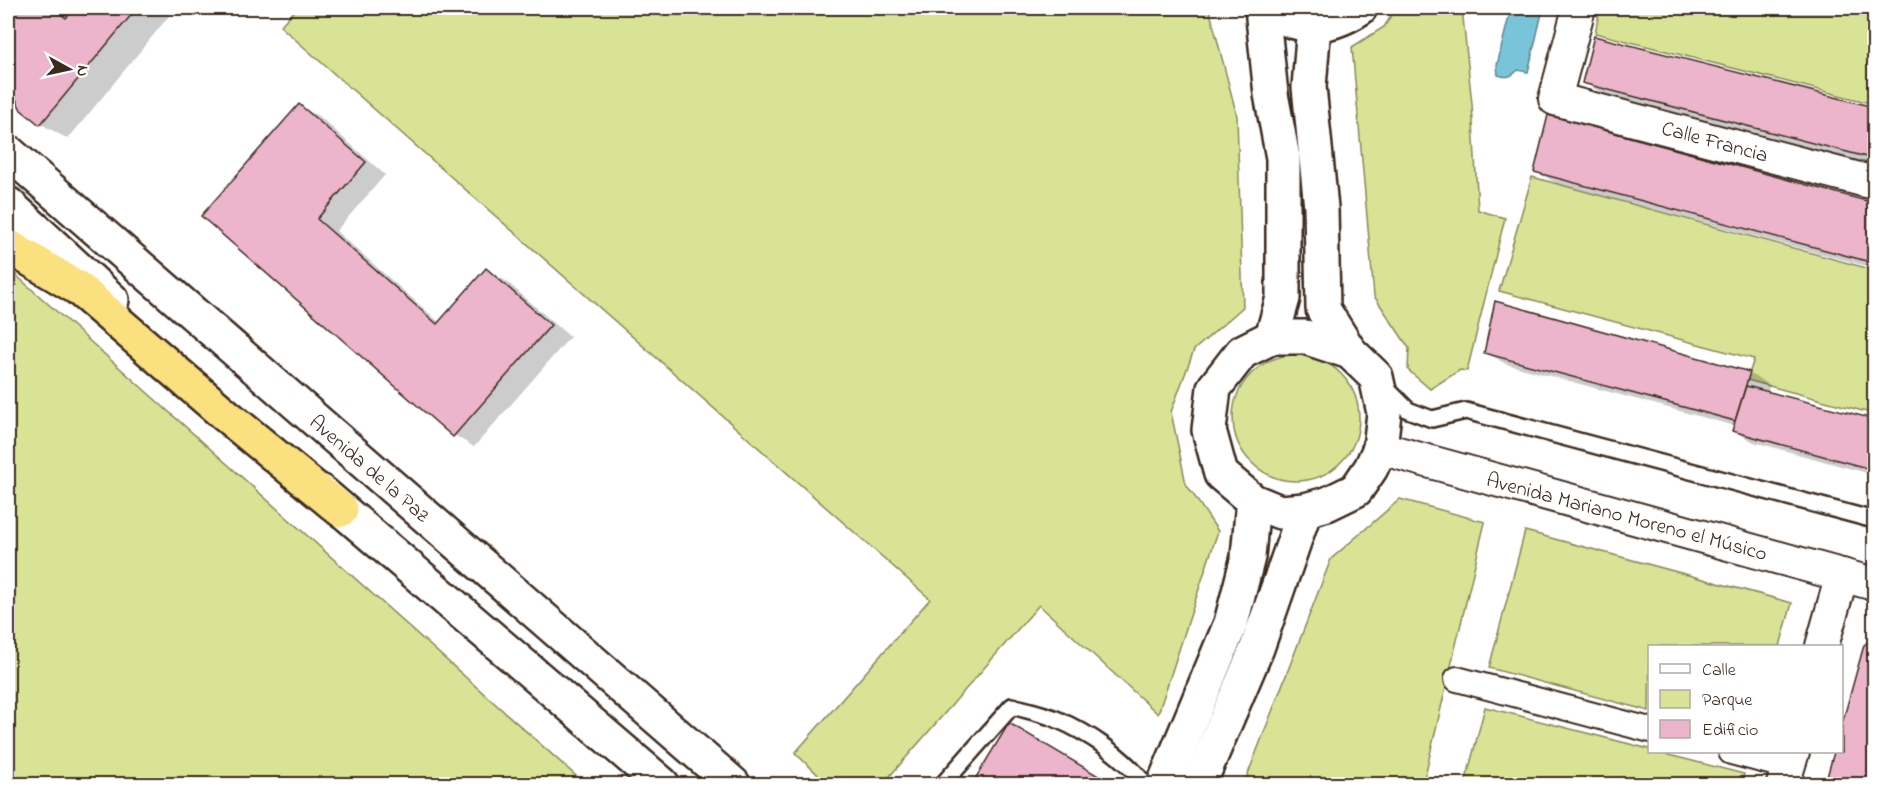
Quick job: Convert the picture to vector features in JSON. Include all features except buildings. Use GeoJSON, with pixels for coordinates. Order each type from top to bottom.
{"type":"FeatureCollection","features":[{"type":"Feature","properties":{"kind":"highway"},"geometry":{"type":"LineString","coordinates":[[8,246],[78,288],[222,412],[341,510]]}},
{"type":"Feature","properties":{"kind":"street"},"geometry":{"type":"LineString","coordinates":[[1264,8],[1295,23],[1314,25],[1333,22],[1360,8]]}},
{"type":"Feature","properties":{"kind":"street"},"geometry":{"type":"LineString","coordinates":[[1264,8],[1271,94],[1283,158],[1284,298],[1272,337]]}},
{"type":"Feature","properties":{"kind":"street","name":"Calle Francia"},"geometry":{"type":"LineString","coordinates":[[1579,8],[1555,99],[1875,183]]}},
{"type":"Feature","properties":{"kind":"street"},"geometry":{"type":"LineString","coordinates":[[1314,25],[1309,87],[1321,208],[1323,309],[1350,352],[1376,377],[1384,413],[1380,448],[1371,468],[1356,490],[1328,504],[1305,510],[1281,512],[1253,501],[1221,474],[1209,430],[1214,388],[1242,352],[1272,337],[1305,337],[1350,352]]}},
{"type":"Feature","properties":{"kind":"street","name":"Avenida de la Paz"},"geometry":{"type":"LineString","coordinates":[[8,152],[733,784]]}},
{"type":"Feature","properties":{"kind":"street"},"geometry":{"type":"LineString","coordinates":[[8,204],[341,510],[662,784]]}},
{"type":"Feature","properties":{"kind":"street","name":"Avenida Mariano Moreno el Músico"},"geometry":{"type":"LineString","coordinates":[[1380,448],[1875,584]]}},
{"type":"Feature","properties":{"kind":"street"},"geometry":{"type":"LineString","coordinates":[[1164,784],[1231,623],[1248,557],[1253,501]]}},
{"type":"Feature","properties":{"kind":"street"},"geometry":{"type":"LineString","coordinates":[[1199,784],[1257,648],[1305,510]]}},
{"type":"Feature","properties":{"kind":"street"},"geometry":{"type":"LineString","coordinates":[[1822,645],[1842,575]]}},
{"type":"Feature","properties":{"kind":"street"},"geometry":{"type":"LineString","coordinates":[[1457,679],[1648,729]]}},
{"type":"Feature","properties":{"kind":"street"},"geometry":{"type":"LineString","coordinates":[[1735,753],[1788,768]]}},
{"type":"Feature","properties":{"kind":"lane"},"geometry":{"type":"LineString","coordinates":[[1376,377],[1408,410],[1432,419],[1466,411],[1875,520]]}},
{"type":"Feature","properties":{"kind":"lane"},"geometry":{"type":"LineString","coordinates":[[943,784],[1012,706],[1055,719],[1096,740],[1135,772],[1145,784]]}},
{"type":"Feature","properties":{"kind":"green space"},"geometry":{"type":"Polygon","coordinates":[[[297,8],[1209,8],[1237,116],[1243,307],[1194,350],[1171,412],[1186,484],[1218,531],[1158,714],[1039,605],[883,784],[828,784],[795,753],[930,599],[280,26],[297,8]]]}},
{"type":"Feature","properties":{"kind":"green space"},"geometry":{"type":"Polygon","coordinates":[[[1396,8],[1462,8],[1472,104],[1478,210],[1505,218],[1467,371],[1460,370],[1430,389],[1408,370],[1409,348],[1374,296],[1352,47],[1384,27],[1396,8]]]}},
{"type":"Feature","properties":{"kind":"green space"},"geometry":{"type":"Polygon","coordinates":[[[1600,8],[1846,8],[1874,14],[1874,104],[1595,33],[1600,8]]]}},
{"type":"Feature","properties":{"kind":"green space"},"geometry":{"type":"Polygon","coordinates":[[[1532,177],[1874,270],[1874,414],[1747,380],[1754,359],[1499,291],[1532,177]]]}},
{"type":"Feature","properties":{"kind":"green space"},"geometry":{"type":"Polygon","coordinates":[[[8,268],[585,784],[8,784],[8,268]]]}},
{"type":"Feature","properties":{"kind":"green space"},"geometry":{"type":"Polygon","coordinates":[[[1296,355],[1320,359],[1341,373],[1355,394],[1359,418],[1355,442],[1341,463],[1320,477],[1296,481],[1272,477],[1251,463],[1237,442],[1233,418],[1237,394],[1251,373],[1272,359],[1296,355]]]}},
{"type":"Feature","properties":{"kind":"green space"},"geometry":{"type":"Polygon","coordinates":[[[1400,499],[1485,522],[1423,784],[1244,784],[1331,559],[1400,499]]]}},
{"type":"Feature","properties":{"kind":"green space"},"geometry":{"type":"Polygon","coordinates":[[[1525,531],[1792,603],[1780,645],[1648,645],[1648,711],[1489,668],[1525,531]]]}},
{"type":"Feature","properties":{"kind":"green space"},"geometry":{"type":"Polygon","coordinates":[[[1485,707],[1648,749],[1648,753],[1661,753],[1744,774],[1741,784],[1465,784],[1485,707]]]}},
{"type":"Feature","properties":{"kind":"water"},"geometry":{"type":"Polygon","coordinates":[[[1511,8],[1542,13],[1528,72],[1518,70],[1509,76],[1504,76],[1498,75],[1497,65],[1511,8]]]}}]}
